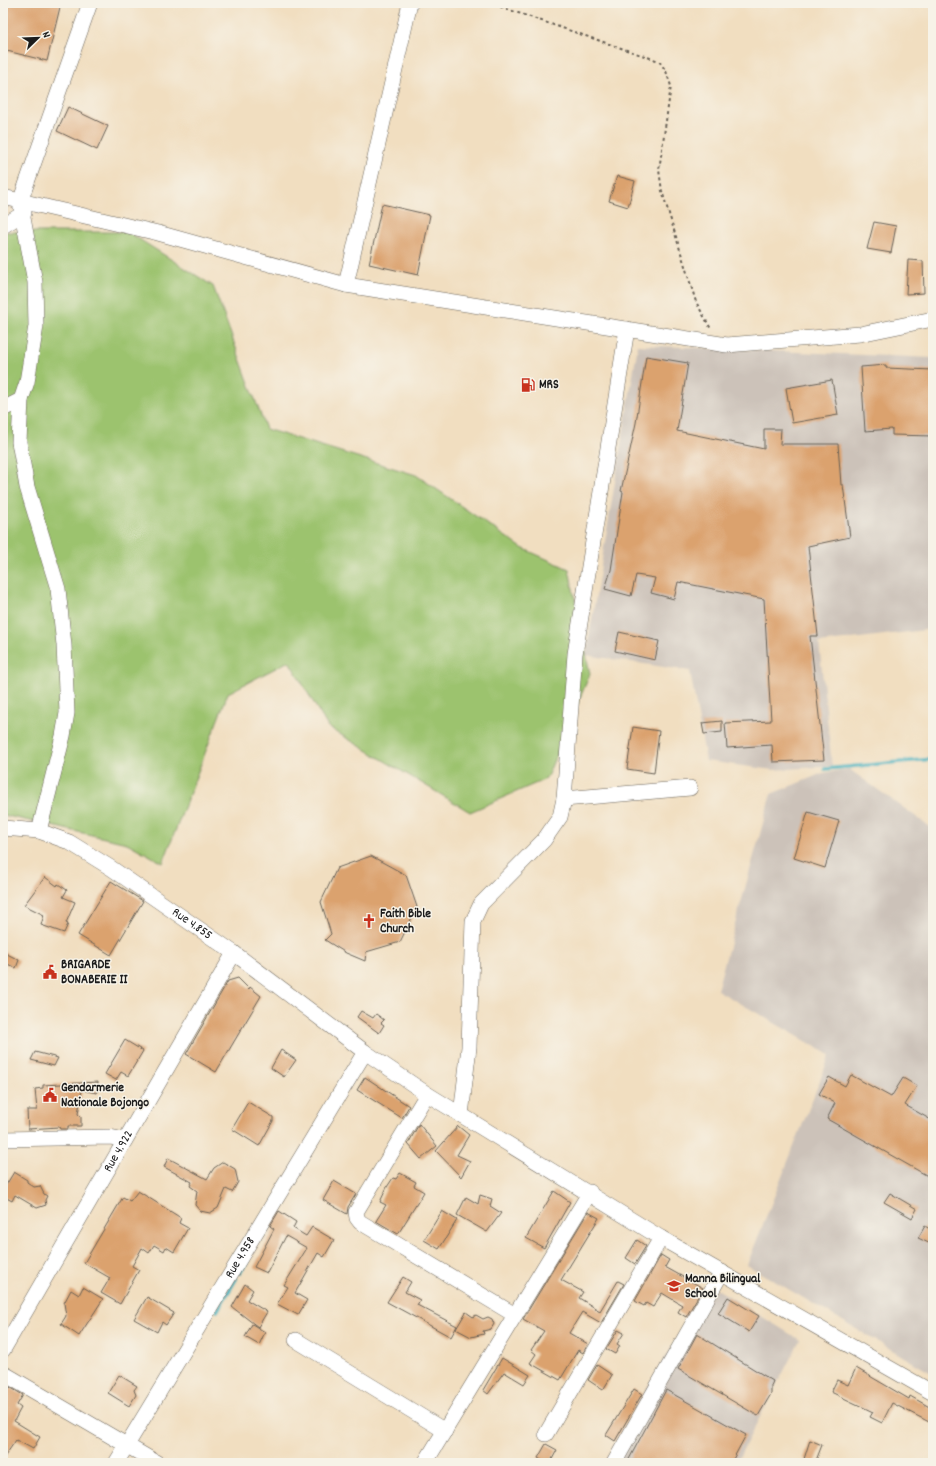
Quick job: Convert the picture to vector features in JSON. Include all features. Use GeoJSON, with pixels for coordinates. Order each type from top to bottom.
{"type":"FeatureCollection","features":[{"type":"Feature","properties":{"kind":"street"},"geometry":{"type":"LineString","coordinates":[[3,226],[22,208],[90,3]]}},
{"type":"Feature","properties":{"kind":"street"},"geometry":{"type":"LineString","coordinates":[[346,285],[410,3]]}},
{"type":"Feature","properties":{"kind":"street"},"geometry":{"type":"LineString","coordinates":[[3,197],[22,208],[158,233],[346,285],[727,345],[860,334],[933,319]]}},
{"type":"Feature","properties":{"kind":"street"},"geometry":{"type":"LineString","coordinates":[[22,208],[35,282],[36,326],[27,382],[21,400],[19,442],[27,487],[58,589],[64,645],[67,713],[63,736],[39,831]]}},
{"type":"Feature","properties":{"kind":"street"},"geometry":{"type":"LineString","coordinates":[[461,1115],[469,1047],[473,921],[481,904],[544,840],[560,817],[564,799],[574,654],[628,329]]}},
{"type":"Feature","properties":{"kind":"street"},"geometry":{"type":"LineString","coordinates":[[3,410],[21,400]]}},
{"type":"Feature","properties":{"kind":"street"},"geometry":{"type":"LineString","coordinates":[[564,799],[690,788]]}},
{"type":"Feature","properties":{"kind":"street","name":"Rue 4.855"},"geometry":{"type":"LineString","coordinates":[[3,828],[39,831],[69,842],[111,868],[234,953],[365,1052],[427,1094],[590,1192],[661,1238],[933,1393]]}},
{"type":"Feature","properties":{"kind":"street","name":"Rue 4.922"},"geometry":{"type":"LineString","coordinates":[[3,1350],[234,953]]}},
{"type":"Feature","properties":{"kind":"street","name":"Rue 4.958"},"geometry":{"type":"LineString","coordinates":[[116,1463],[365,1052]]}},
{"type":"Feature","properties":{"kind":"street"},"geometry":{"type":"LineString","coordinates":[[427,1094],[356,1212],[357,1218],[360,1222],[515,1315]]}},
{"type":"Feature","properties":{"kind":"street"},"geometry":{"type":"LineString","coordinates":[[3,1139],[110,1138],[125,1140]]}},
{"type":"Feature","properties":{"kind":"street"},"geometry":{"type":"LineString","coordinates":[[425,1463],[590,1192]]}},
{"type":"Feature","properties":{"kind":"street"},"geometry":{"type":"LineString","coordinates":[[546,1434],[661,1238]]}},
{"type":"Feature","properties":{"kind":"street"},"geometry":{"type":"LineString","coordinates":[[614,1463],[722,1272]]}},
{"type":"Feature","properties":{"kind":"street"},"geometry":{"type":"LineString","coordinates":[[296,1340],[444,1431]]}},
{"type":"Feature","properties":{"kind":"street"},"geometry":{"type":"LineString","coordinates":[[3,1372],[157,1463]]}},
{"type":"Feature","properties":{"kind":"path"},"geometry":{"type":"LineString","coordinates":[[489,3],[660,61],[666,71],[671,86],[659,170],[662,191],[696,302],[711,329],[727,345]]}},
{"type":"Feature","properties":{"kind":"shaded area"},"geometry":{"type":"Polygon","coordinates":[[[638,345],[933,358],[933,629],[819,643],[832,766],[773,770],[706,761],[690,671],[586,655],[638,345]]]}},
{"type":"Feature","properties":{"kind":"shaded area"},"geometry":{"type":"Polygon","coordinates":[[[849,769],[933,829],[933,1374],[747,1265],[830,1055],[717,990],[771,794],[823,773],[849,769]]]}},
{"type":"Feature","properties":{"kind":"shaded area"},"geometry":{"type":"Polygon","coordinates":[[[717,1289],[800,1340],[736,1463],[604,1463],[674,1343],[717,1289]]]}},
{"type":"Feature","properties":{"kind":"green space"},"geometry":{"type":"Polygon","coordinates":[[[3,232],[128,232],[213,286],[266,429],[416,475],[522,548],[569,569],[590,674],[546,779],[470,812],[328,727],[289,661],[228,693],[163,863],[127,843],[3,815],[3,232]]]}},
{"type":"Feature","properties":{"kind":"building"},"geometry":{"type":"Polygon","coordinates":[[[3,3],[61,3],[47,61],[3,50],[3,3]]]}},
{"type":"Feature","properties":{"kind":"building"},"geometry":{"type":"Polygon","coordinates":[[[68,107],[108,126],[97,150],[57,131],[68,107]]]}},
{"type":"Feature","properties":{"kind":"building"},"geometry":{"type":"Polygon","coordinates":[[[617,176],[635,181],[628,207],[609,201],[617,176]]]}},
{"type":"Feature","properties":{"kind":"building"},"geometry":{"type":"Polygon","coordinates":[[[382,204],[430,215],[418,275],[369,264],[382,204]]]}},
{"type":"Feature","properties":{"kind":"building"},"geometry":{"type":"Polygon","coordinates":[[[874,222],[896,226],[891,253],[867,249],[874,222]]]}},
{"type":"Feature","properties":{"kind":"building"},"geometry":{"type":"Polygon","coordinates":[[[908,260],[923,261],[924,293],[906,294],[908,260]]]}},
{"type":"Feature","properties":{"kind":"building"},"geometry":{"type":"Polygon","coordinates":[[[646,356],[688,363],[677,431],[764,449],[764,429],[781,429],[780,444],[838,444],[841,485],[843,485],[850,537],[808,546],[818,636],[810,636],[824,760],[773,762],[772,745],[727,748],[725,723],[771,721],[764,599],[678,582],[674,599],[651,593],[655,578],[636,575],[631,596],[605,589],[611,570],[623,492],[621,491],[636,423],[646,356]]]}},
{"type":"Feature","properties":{"kind":"building"},"geometry":{"type":"Polygon","coordinates":[[[886,365],[886,368],[933,370],[933,436],[892,435],[892,429],[865,431],[861,367],[886,365]]]}},
{"type":"Feature","properties":{"kind":"building"},"geometry":{"type":"Polygon","coordinates":[[[832,380],[838,415],[792,423],[786,388],[832,380]]]}},
{"type":"Feature","properties":{"kind":"building"},"geometry":{"type":"Polygon","coordinates":[[[619,632],[659,641],[655,660],[615,651],[619,632]]]}},
{"type":"Feature","properties":{"kind":"building"},"geometry":{"type":"Polygon","coordinates":[[[722,721],[722,732],[704,734],[702,723],[722,721]]]}},
{"type":"Feature","properties":{"kind":"building"},"geometry":{"type":"Polygon","coordinates":[[[633,727],[659,731],[654,773],[627,769],[633,727]]]}},
{"type":"Feature","properties":{"kind":"building"},"geometry":{"type":"Polygon","coordinates":[[[808,812],[839,821],[825,868],[794,858],[808,812]]]}},
{"type":"Feature","properties":{"kind":"building","name":"Faith Bible Church"},"geometry":{"type":"Polygon","coordinates":[[[371,856],[406,875],[417,907],[400,942],[366,952],[365,961],[346,953],[325,940],[331,934],[321,902],[337,868],[371,856]]]}},
{"type":"Feature","properties":{"kind":"building"},"geometry":{"type":"Polygon","coordinates":[[[45,877],[57,886],[58,884],[67,890],[63,897],[75,902],[66,923],[68,924],[64,933],[41,925],[44,915],[24,905],[45,877]]]}},
{"type":"Feature","properties":{"kind":"building"},"geometry":{"type":"Polygon","coordinates":[[[111,881],[143,901],[111,955],[78,935],[111,881]]]}},
{"type":"Feature","properties":{"kind":"building"},"geometry":{"type":"Polygon","coordinates":[[[3,952],[19,960],[16,968],[3,962],[3,952]]]}},
{"type":"Feature","properties":{"kind":"building"},"geometry":{"type":"Polygon","coordinates":[[[238,978],[249,989],[250,987],[261,996],[216,1072],[186,1054],[228,981],[238,978]]]}},
{"type":"Feature","properties":{"kind":"building"},"geometry":{"type":"Polygon","coordinates":[[[361,1011],[373,1018],[376,1014],[384,1020],[381,1023],[384,1025],[379,1033],[357,1017],[361,1011]]]}},
{"type":"Feature","properties":{"kind":"building"},"geometry":{"type":"Polygon","coordinates":[[[125,1040],[143,1051],[128,1076],[121,1072],[116,1080],[105,1074],[125,1040]]]}},
{"type":"Feature","properties":{"kind":"building"},"geometry":{"type":"Polygon","coordinates":[[[281,1050],[296,1060],[284,1077],[271,1068],[281,1050]]]}},
{"type":"Feature","properties":{"kind":"building"},"geometry":{"type":"Polygon","coordinates":[[[35,1052],[58,1058],[54,1066],[31,1060],[35,1052]]]}},
{"type":"Feature","properties":{"kind":"building"},"geometry":{"type":"Polygon","coordinates":[[[851,1075],[891,1097],[903,1078],[917,1086],[905,1105],[933,1121],[933,1179],[827,1119],[835,1103],[819,1094],[829,1077],[845,1086],[851,1075]]]}},
{"type":"Feature","properties":{"kind":"building"},"geometry":{"type":"Polygon","coordinates":[[[365,1077],[409,1106],[402,1118],[357,1090],[365,1077]]]}},
{"type":"Feature","properties":{"kind":"building"},"geometry":{"type":"Polygon","coordinates":[[[98,1082],[97,1093],[82,1090],[78,1114],[81,1117],[81,1126],[68,1126],[68,1129],[60,1129],[59,1127],[28,1129],[27,1110],[37,1110],[35,1089],[43,1088],[43,1085],[98,1082]]]}},
{"type":"Feature","properties":{"kind":"building"},"geometry":{"type":"Polygon","coordinates":[[[248,1102],[273,1117],[273,1121],[259,1146],[232,1129],[248,1102]]]}},
{"type":"Feature","properties":{"kind":"building"},"geometry":{"type":"Polygon","coordinates":[[[419,1124],[437,1146],[421,1159],[408,1144],[419,1124]]]}},
{"type":"Feature","properties":{"kind":"building"},"geometry":{"type":"Polygon","coordinates":[[[458,1126],[469,1135],[457,1155],[470,1161],[461,1177],[436,1151],[458,1126]]]}},
{"type":"Feature","properties":{"kind":"building"},"geometry":{"type":"Polygon","coordinates":[[[168,1158],[207,1179],[214,1168],[223,1162],[235,1169],[238,1182],[232,1192],[226,1189],[218,1208],[210,1213],[200,1211],[195,1205],[197,1191],[190,1186],[192,1182],[164,1167],[168,1158]]]}},
{"type":"Feature","properties":{"kind":"building"},"geometry":{"type":"Polygon","coordinates":[[[14,1172],[27,1180],[27,1182],[34,1187],[40,1186],[44,1194],[47,1196],[45,1200],[46,1205],[37,1208],[15,1195],[12,1201],[3,1196],[3,1190],[14,1172]]]}},
{"type":"Feature","properties":{"kind":"building"},"geometry":{"type":"Polygon","coordinates":[[[400,1173],[416,1182],[414,1186],[424,1192],[398,1234],[376,1221],[386,1205],[380,1202],[387,1187],[393,1178],[396,1179],[400,1173]]]}},
{"type":"Feature","properties":{"kind":"building"},"geometry":{"type":"Polygon","coordinates":[[[334,1181],[356,1194],[348,1207],[347,1214],[323,1200],[334,1181]]]}},
{"type":"Feature","properties":{"kind":"building"},"geometry":{"type":"Polygon","coordinates":[[[138,1191],[181,1218],[179,1223],[188,1228],[174,1252],[166,1247],[164,1251],[154,1245],[149,1253],[142,1248],[132,1266],[139,1270],[120,1304],[101,1293],[110,1278],[84,1263],[123,1197],[130,1201],[138,1191]]]}},
{"type":"Feature","properties":{"kind":"building"},"geometry":{"type":"Polygon","coordinates":[[[554,1191],[570,1202],[544,1248],[526,1238],[554,1191]]]}},
{"type":"Feature","properties":{"kind":"building"},"geometry":{"type":"Polygon","coordinates":[[[890,1193],[917,1209],[912,1218],[884,1202],[890,1193]]]}},
{"type":"Feature","properties":{"kind":"building"},"geometry":{"type":"Polygon","coordinates":[[[480,1195],[492,1199],[490,1206],[501,1213],[487,1232],[457,1215],[466,1197],[478,1204],[480,1195]]]}},
{"type":"Feature","properties":{"kind":"building"},"geometry":{"type":"Polygon","coordinates":[[[279,1211],[296,1222],[293,1228],[306,1236],[312,1227],[334,1240],[324,1257],[318,1253],[295,1293],[307,1300],[298,1315],[277,1304],[288,1287],[284,1285],[307,1248],[286,1236],[267,1273],[254,1267],[274,1229],[270,1226],[279,1211]]]}},
{"type":"Feature","properties":{"kind":"building"},"geometry":{"type":"Polygon","coordinates":[[[442,1211],[457,1220],[439,1249],[424,1240],[442,1211]]]}},
{"type":"Feature","properties":{"kind":"building"},"geometry":{"type":"Polygon","coordinates":[[[588,1212],[599,1218],[561,1280],[583,1292],[579,1298],[600,1311],[618,1281],[624,1284],[601,1323],[582,1312],[569,1333],[588,1344],[583,1353],[578,1350],[560,1380],[530,1363],[536,1354],[531,1350],[544,1331],[523,1319],[588,1212]]]}},
{"type":"Feature","properties":{"kind":"building"},"geometry":{"type":"Polygon","coordinates":[[[925,1226],[933,1231],[933,1245],[918,1238],[925,1226]]]}},
{"type":"Feature","properties":{"kind":"building"},"geometry":{"type":"Polygon","coordinates":[[[637,1240],[646,1246],[635,1264],[626,1258],[637,1240]]]}},
{"type":"Feature","properties":{"kind":"building"},"geometry":{"type":"Polygon","coordinates":[[[661,1255],[669,1260],[665,1267],[703,1288],[686,1317],[678,1312],[682,1305],[662,1293],[653,1307],[646,1303],[644,1306],[635,1301],[661,1255]]]}},
{"type":"Feature","properties":{"kind":"building"},"geometry":{"type":"Polygon","coordinates":[[[403,1277],[411,1282],[405,1292],[420,1300],[417,1305],[457,1326],[451,1337],[387,1302],[403,1277]]]}},
{"type":"Feature","properties":{"kind":"building"},"geometry":{"type":"Polygon","coordinates":[[[245,1284],[253,1290],[247,1300],[267,1312],[258,1327],[232,1307],[245,1284]]]}},
{"type":"Feature","properties":{"kind":"building"},"geometry":{"type":"Polygon","coordinates":[[[83,1287],[103,1299],[79,1336],[61,1324],[66,1316],[64,1303],[71,1290],[79,1295],[83,1287]]]}},
{"type":"Feature","properties":{"kind":"building"},"geometry":{"type":"Polygon","coordinates":[[[147,1297],[174,1313],[166,1325],[162,1322],[157,1332],[134,1319],[147,1297]]]}},
{"type":"Feature","properties":{"kind":"building"},"geometry":{"type":"Polygon","coordinates":[[[728,1297],[759,1316],[749,1332],[718,1313],[728,1297]]]}},
{"type":"Feature","properties":{"kind":"building"},"geometry":{"type":"Polygon","coordinates":[[[466,1312],[473,1317],[476,1315],[483,1319],[488,1317],[492,1319],[494,1324],[491,1329],[483,1331],[484,1334],[471,1337],[456,1329],[466,1312]]]}},
{"type":"Feature","properties":{"kind":"building"},"geometry":{"type":"Polygon","coordinates":[[[252,1324],[265,1332],[259,1345],[245,1337],[252,1324]]]}},
{"type":"Feature","properties":{"kind":"building"},"geometry":{"type":"Polygon","coordinates":[[[618,1330],[624,1333],[617,1344],[620,1346],[615,1354],[606,1349],[618,1330]]]}},
{"type":"Feature","properties":{"kind":"building"},"geometry":{"type":"Polygon","coordinates":[[[697,1334],[773,1381],[771,1386],[771,1394],[758,1416],[678,1369],[697,1334]]]}},
{"type":"Feature","properties":{"kind":"building"},"geometry":{"type":"Polygon","coordinates":[[[502,1358],[530,1375],[524,1384],[504,1372],[488,1394],[483,1390],[502,1358]]]}},
{"type":"Feature","properties":{"kind":"building"},"geometry":{"type":"Polygon","coordinates":[[[597,1365],[612,1375],[603,1390],[588,1380],[597,1365]]]}},
{"type":"Feature","properties":{"kind":"building"},"geometry":{"type":"Polygon","coordinates":[[[856,1368],[909,1399],[910,1396],[933,1409],[933,1424],[892,1403],[882,1423],[870,1417],[873,1412],[831,1392],[837,1380],[848,1385],[856,1368]]]}},
{"type":"Feature","properties":{"kind":"building"},"geometry":{"type":"Polygon","coordinates":[[[119,1375],[137,1386],[134,1390],[136,1395],[129,1406],[108,1393],[119,1375]]]}},
{"type":"Feature","properties":{"kind":"building"},"geometry":{"type":"Polygon","coordinates":[[[3,1383],[23,1395],[17,1405],[21,1408],[14,1421],[40,1437],[33,1449],[16,1440],[3,1459],[3,1383]]]}},
{"type":"Feature","properties":{"kind":"building"},"geometry":{"type":"Polygon","coordinates":[[[634,1389],[642,1394],[615,1441],[606,1435],[634,1389]]]}},
{"type":"Feature","properties":{"kind":"building"},"geometry":{"type":"Polygon","coordinates":[[[666,1390],[746,1435],[731,1463],[627,1463],[666,1390]]]}},
{"type":"Feature","properties":{"kind":"building"},"geometry":{"type":"Polygon","coordinates":[[[810,1440],[822,1445],[815,1463],[804,1459],[810,1440]]]}},
{"type":"Feature","properties":{"kind":"building"},"geometry":{"type":"Polygon","coordinates":[[[546,1444],[557,1450],[550,1463],[546,1463],[538,1458],[546,1444]]]}},
{"type":"Feature","properties":{"kind":"waterway"},"geometry":{"type":"LineString","coordinates":[[825,769],[933,759]]}},
{"type":"Feature","properties":{"kind":"waterway"},"geometry":{"type":"LineString","coordinates":[[240,1273],[247,1261]]}},
{"type":"Feature","properties":{"kind":"waterway"},"geometry":{"type":"LineString","coordinates":[[217,1311],[236,1279]]}},
{"type":"Feature","properties":{"kind":"place","name":"MRS"},"geometry":{"type":"Point","coordinates":[528,385]}},
{"type":"Feature","properties":{"kind":"place","name":"Faith Bible Church"},"geometry":{"type":"Point","coordinates":[369,921]}},
{"type":"Feature","properties":{"kind":"place","name":"BRIGARDE BONABERIE II"},"geometry":{"type":"Point","coordinates":[50,972]}},
{"type":"Feature","properties":{"kind":"place","name":"Gendarmerie Nationale Bojongo"},"geometry":{"type":"Point","coordinates":[50,1095]}},
{"type":"Feature","properties":{"kind":"place","name":"Manna Bilingual School"},"geometry":{"type":"Point","coordinates":[674,1286]}}]}
